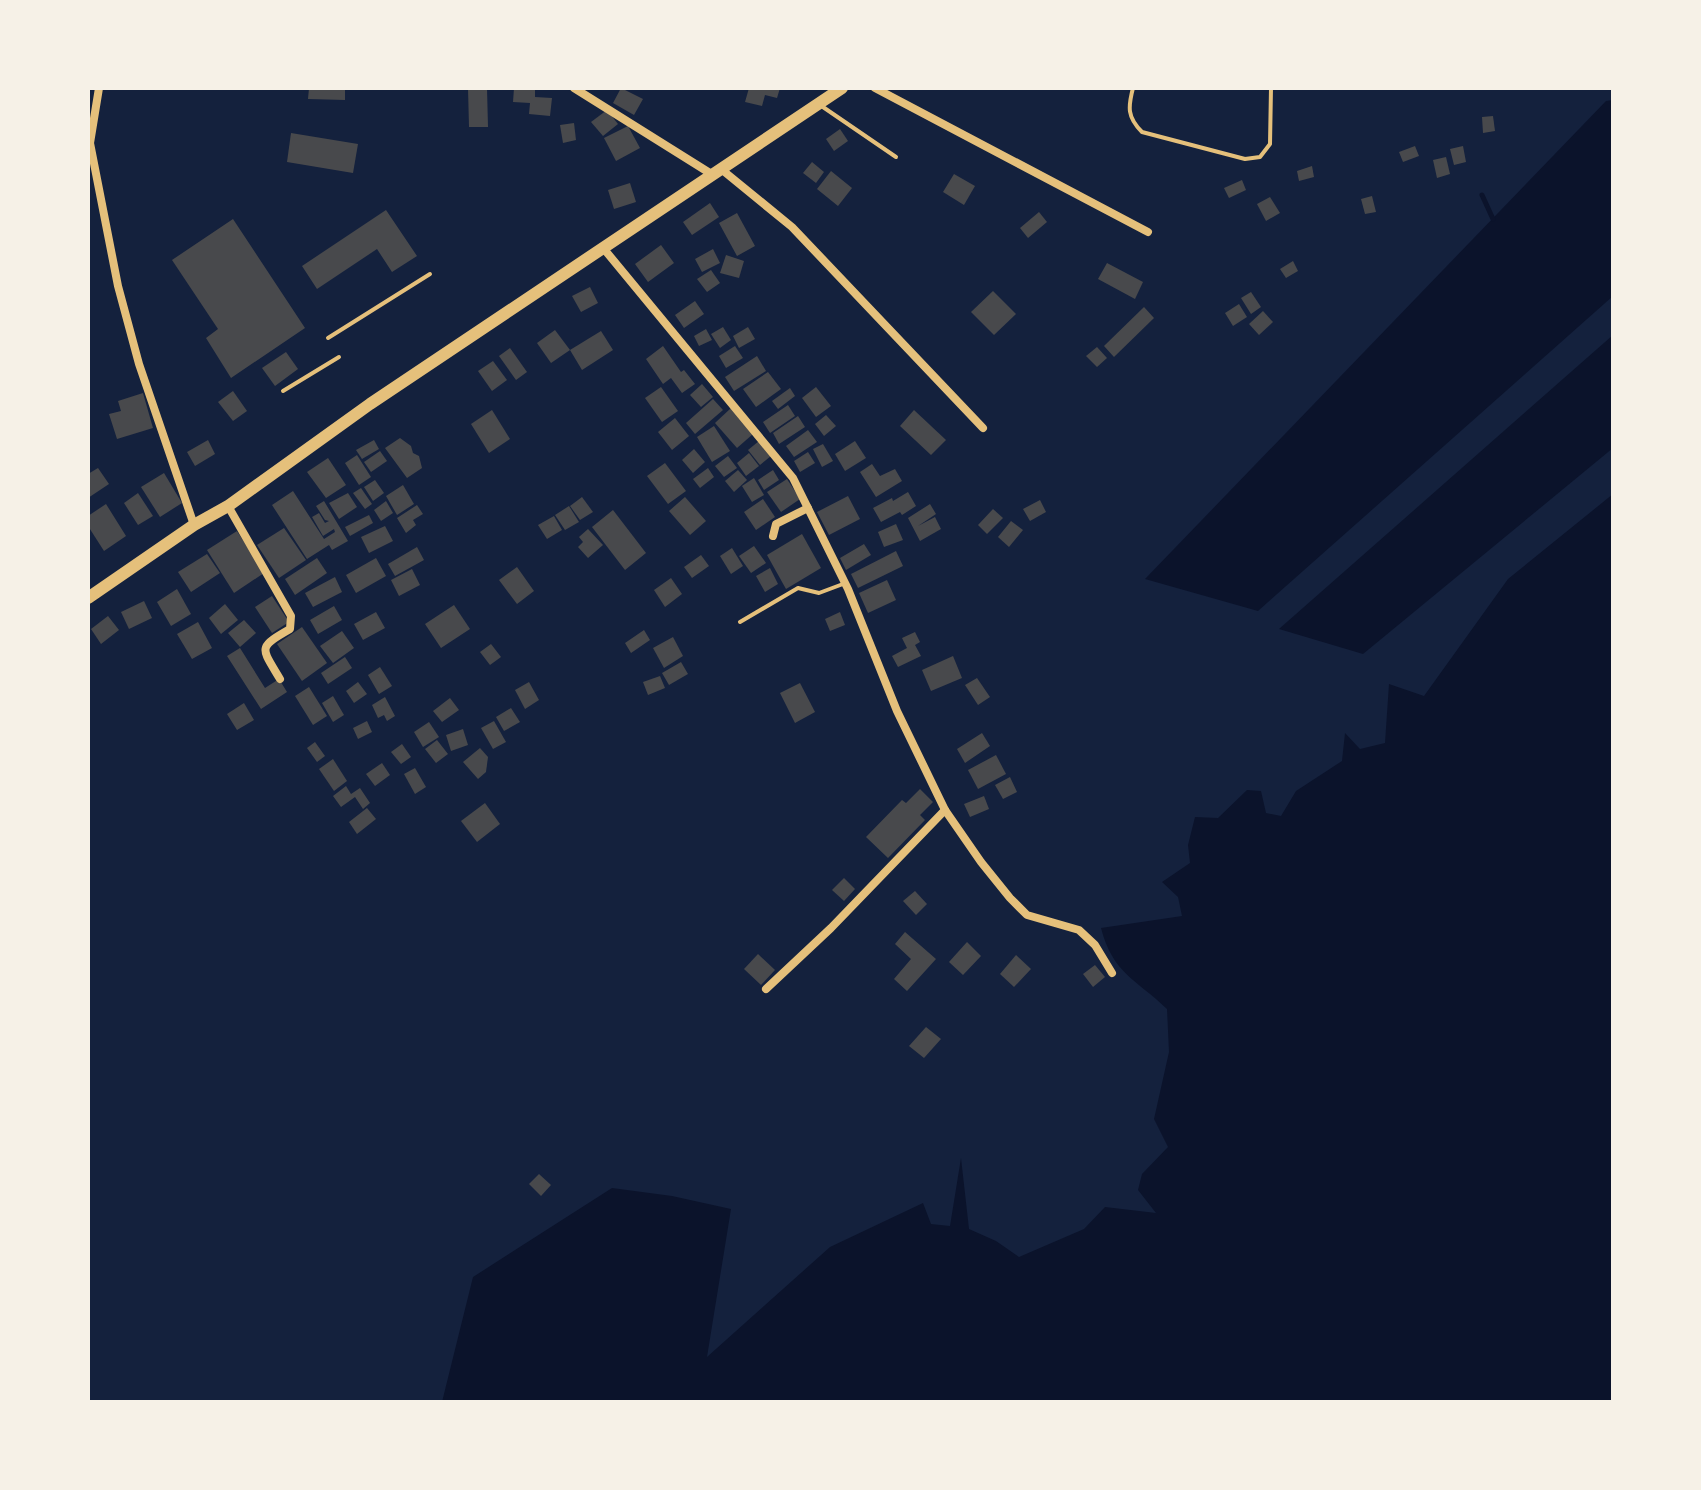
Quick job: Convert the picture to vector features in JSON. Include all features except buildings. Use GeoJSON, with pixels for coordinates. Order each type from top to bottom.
{"type":"FeatureCollection","features":[{"type":"Feature","properties":{"kind":"main road"},"geometry":{"type":"LineString","coordinates":[[88,598],[194,525],[228,506],[370,404],[842,88]]}},
{"type":"Feature","properties":{"kind":"street"},"geometry":{"type":"LineString","coordinates":[[99,88],[89,143],[122,299],[139,364],[194,525]]}},
{"type":"Feature","properties":{"kind":"street"},"geometry":{"type":"LineString","coordinates":[[574,88],[717,172],[792,227],[983,428]]}},
{"type":"Feature","properties":{"kind":"street"},"geometry":{"type":"LineString","coordinates":[[875,88],[1148,232]]}},
{"type":"Feature","properties":{"kind":"street"},"geometry":{"type":"LineString","coordinates":[[604,249],[793,478],[845,583],[897,711],[945,810],[1010,898],[1027,915],[1079,930],[1095,945],[1112,973]]}},
{"type":"Feature","properties":{"kind":"street"},"geometry":{"type":"LineString","coordinates":[[228,506],[291,616],[290,629],[267,642],[265,648],[265,654],[280,679]]}},
{"type":"Feature","properties":{"kind":"street"},"geometry":{"type":"LineString","coordinates":[[773,536],[776,524],[808,508]]}},
{"type":"Feature","properties":{"kind":"street"},"geometry":{"type":"LineString","coordinates":[[766,989],[831,928],[945,810]]}},
{"type":"Feature","properties":{"kind":"lane"},"geometry":{"type":"LineString","coordinates":[[1133,88],[1128,106],[1130,120],[1142,132],[1245,159],[1260,157],[1270,144],[1271,88]]}},
{"type":"Feature","properties":{"kind":"lane"},"geometry":{"type":"LineString","coordinates":[[818,104],[896,157]]}},
{"type":"Feature","properties":{"kind":"lane"},"geometry":{"type":"LineString","coordinates":[[328,338],[430,274]]}},
{"type":"Feature","properties":{"kind":"lane"},"geometry":{"type":"LineString","coordinates":[[283,391],[339,357]]}},
{"type":"Feature","properties":{"kind":"lane"},"geometry":{"type":"LineString","coordinates":[[740,622],[798,588],[819,593],[845,583]]}},
{"type":"Feature","properties":{"kind":"water"},"geometry":{"type":"Polygon","coordinates":[[[1613,100],[1613,296],[1258,611],[1145,579],[1606,101],[1613,100]]]}},
{"type":"Feature","properties":{"kind":"water"},"geometry":{"type":"Polygon","coordinates":[[[1613,335],[1613,448],[1363,654],[1279,629],[1613,335]]]}},
{"type":"Feature","properties":{"kind":"water"},"geometry":{"type":"Polygon","coordinates":[[[1613,494],[1613,1402],[442,1402],[473,1277],[612,1188],[672,1196],[731,1209],[707,1357],[830,1247],[923,1203],[931,1224],[950,1226],[961,1158],[969,1229],[996,1241],[1019,1257],[1084,1229],[1105,1207],[1156,1213],[1138,1190],[1142,1174],[1168,1147],[1154,1119],[1169,1052],[1167,1009],[1119,966],[1101,928],[1182,916],[1178,897],[1162,882],[1190,863],[1188,845],[1195,817],[1218,818],[1247,790],[1261,791],[1266,813],[1281,816],[1296,791],[1342,761],[1345,733],[1360,749],[1385,743],[1389,684],[1424,696],[1508,579],[1613,494]]]}},
{"type":"Feature","properties":{"kind":"waterway"},"geometry":{"type":"LineString","coordinates":[[1482,195],[1493,219]]}}]}
